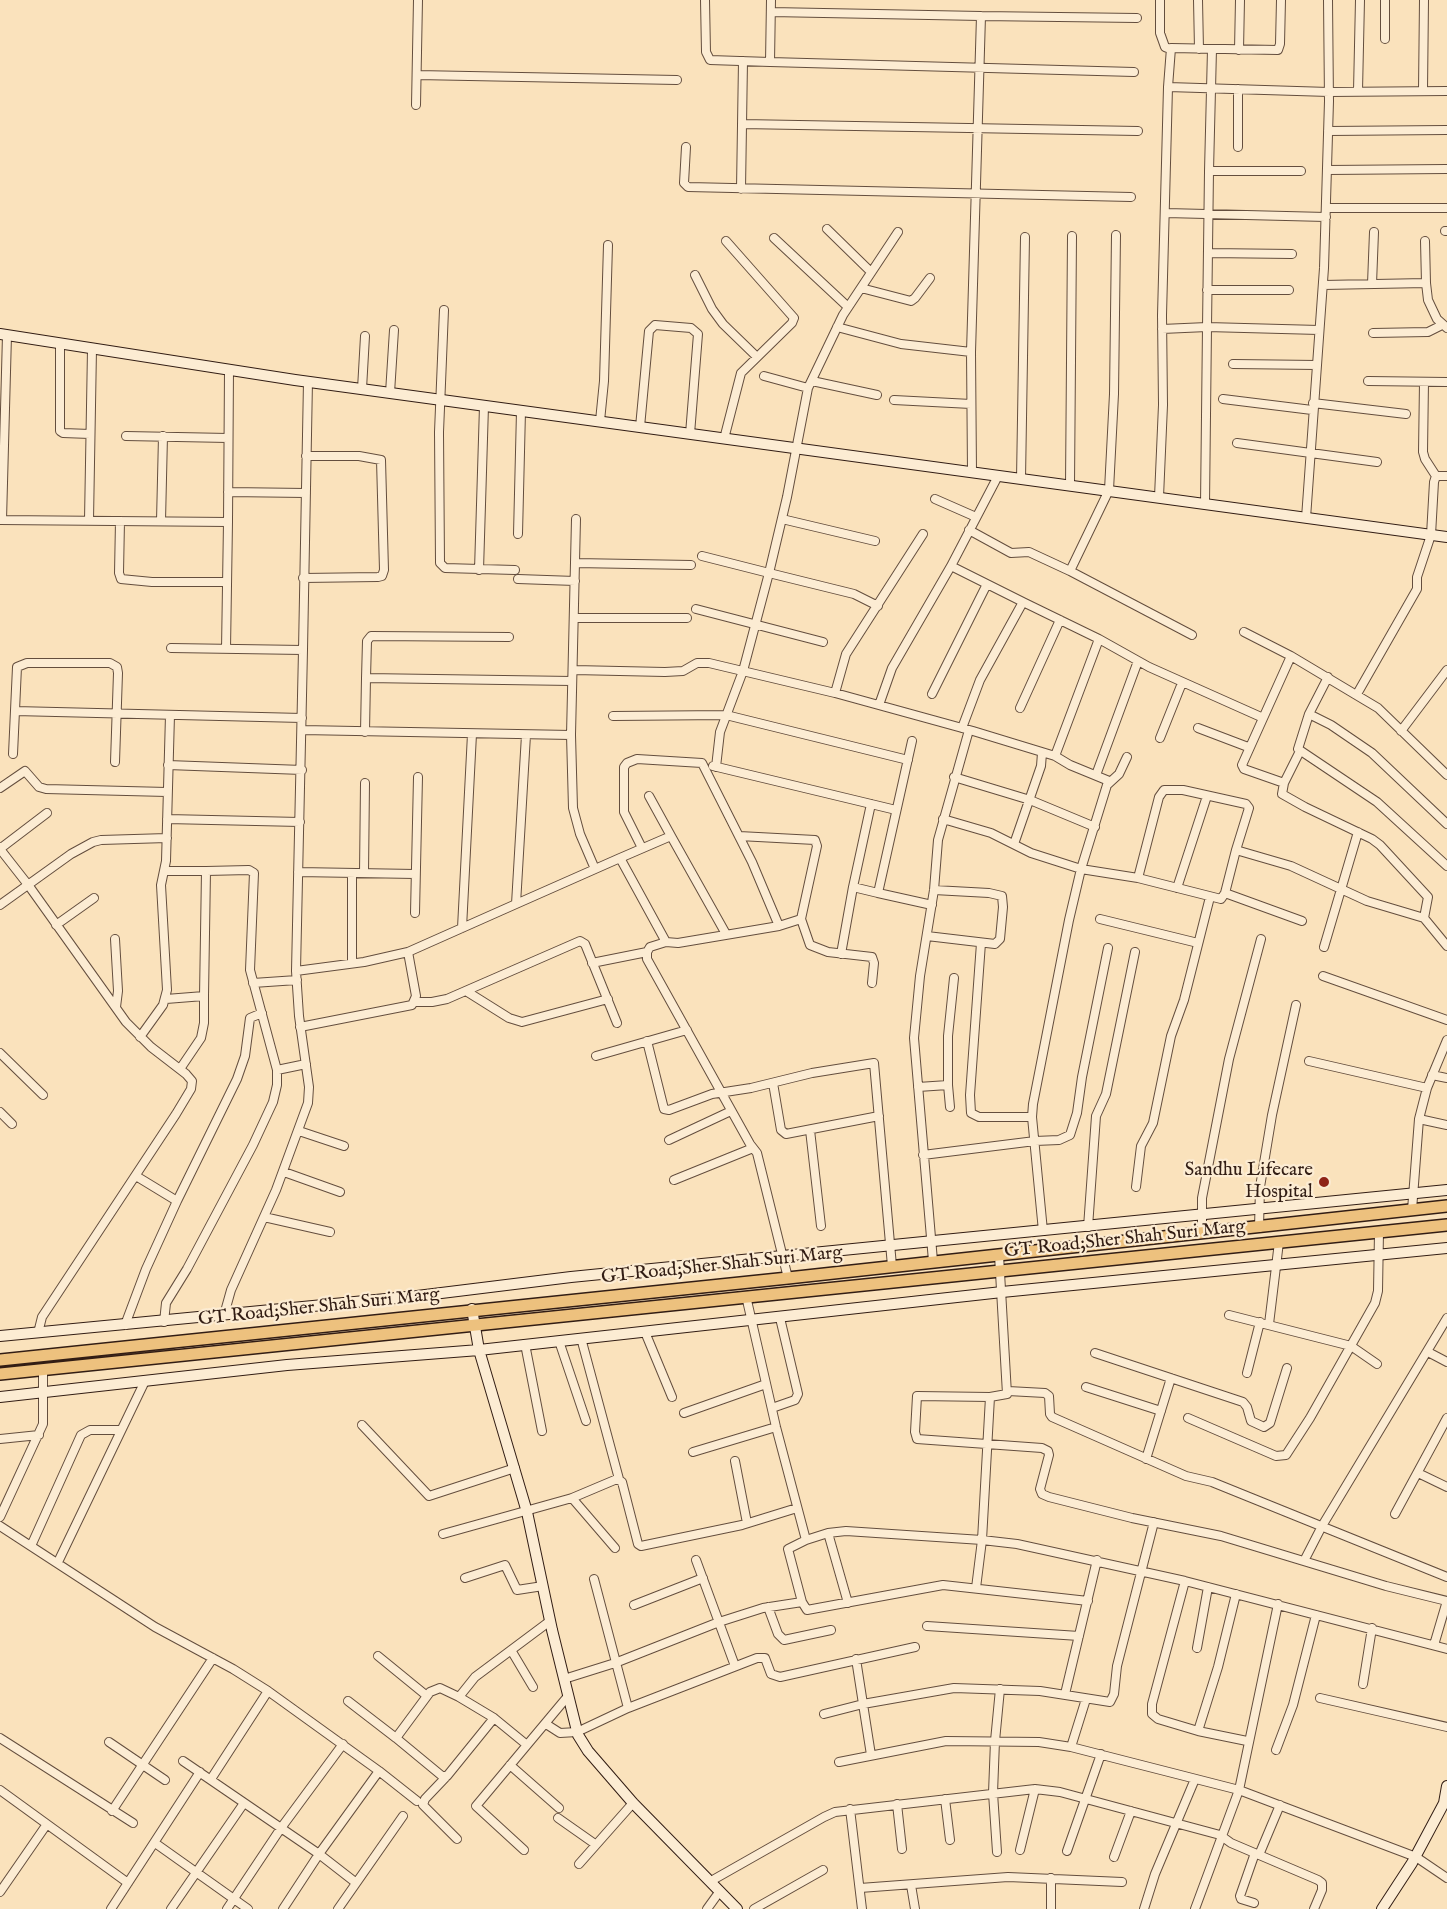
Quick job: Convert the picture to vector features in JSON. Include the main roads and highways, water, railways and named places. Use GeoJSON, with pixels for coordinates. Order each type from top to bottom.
{"type":"FeatureCollection","features":[{"type":"Feature","properties":{"kind":"main road"},"geometry":{"type":"LineString","coordinates":[[4,335],[308,382],[1447,537]]}},
{"type":"Feature","properties":{"kind":"main road"},"geometry":{"type":"LineString","coordinates":[[0,1336],[164,1322],[890,1245],[932,1243],[1447,1190]]}},
{"type":"Feature","properties":{"kind":"main road","name":"GT Road;Sher Shah Suri Marg"},"geometry":{"type":"LineString","coordinates":[[0,1360],[472,1309],[788,1278],[933,1261],[1259,1228],[1447,1206]]}},
{"type":"Feature","properties":{"kind":"main road","name":"GT Road;Sher Shah Suri Marg"},"geometry":{"type":"LineString","coordinates":[[0,1374],[1447,1225]]}},
{"type":"Feature","properties":{"kind":"main road"},"geometry":{"type":"LineString","coordinates":[[0,1397],[287,1365],[479,1350],[1002,1292],[1447,1248]]}},
{"type":"Feature","properties":{"kind":"main road"},"geometry":{"type":"LineString","coordinates":[[472,1309],[479,1350],[527,1512],[550,1621],[577,1732],[588,1751],[633,1803],[737,1909]]}},
{"type":"Feature","properties":{"kind":"main road"},"geometry":{"type":"LineString","coordinates":[[1382,1909],[1416,1857],[1445,1804],[1447,1786]]}},
{"type":"Feature","properties":{"kind":"place","name":"Sandhu Lifecare Hospital"},"geometry":{"type":"Point","coordinates":[1324,1182]}}]}
